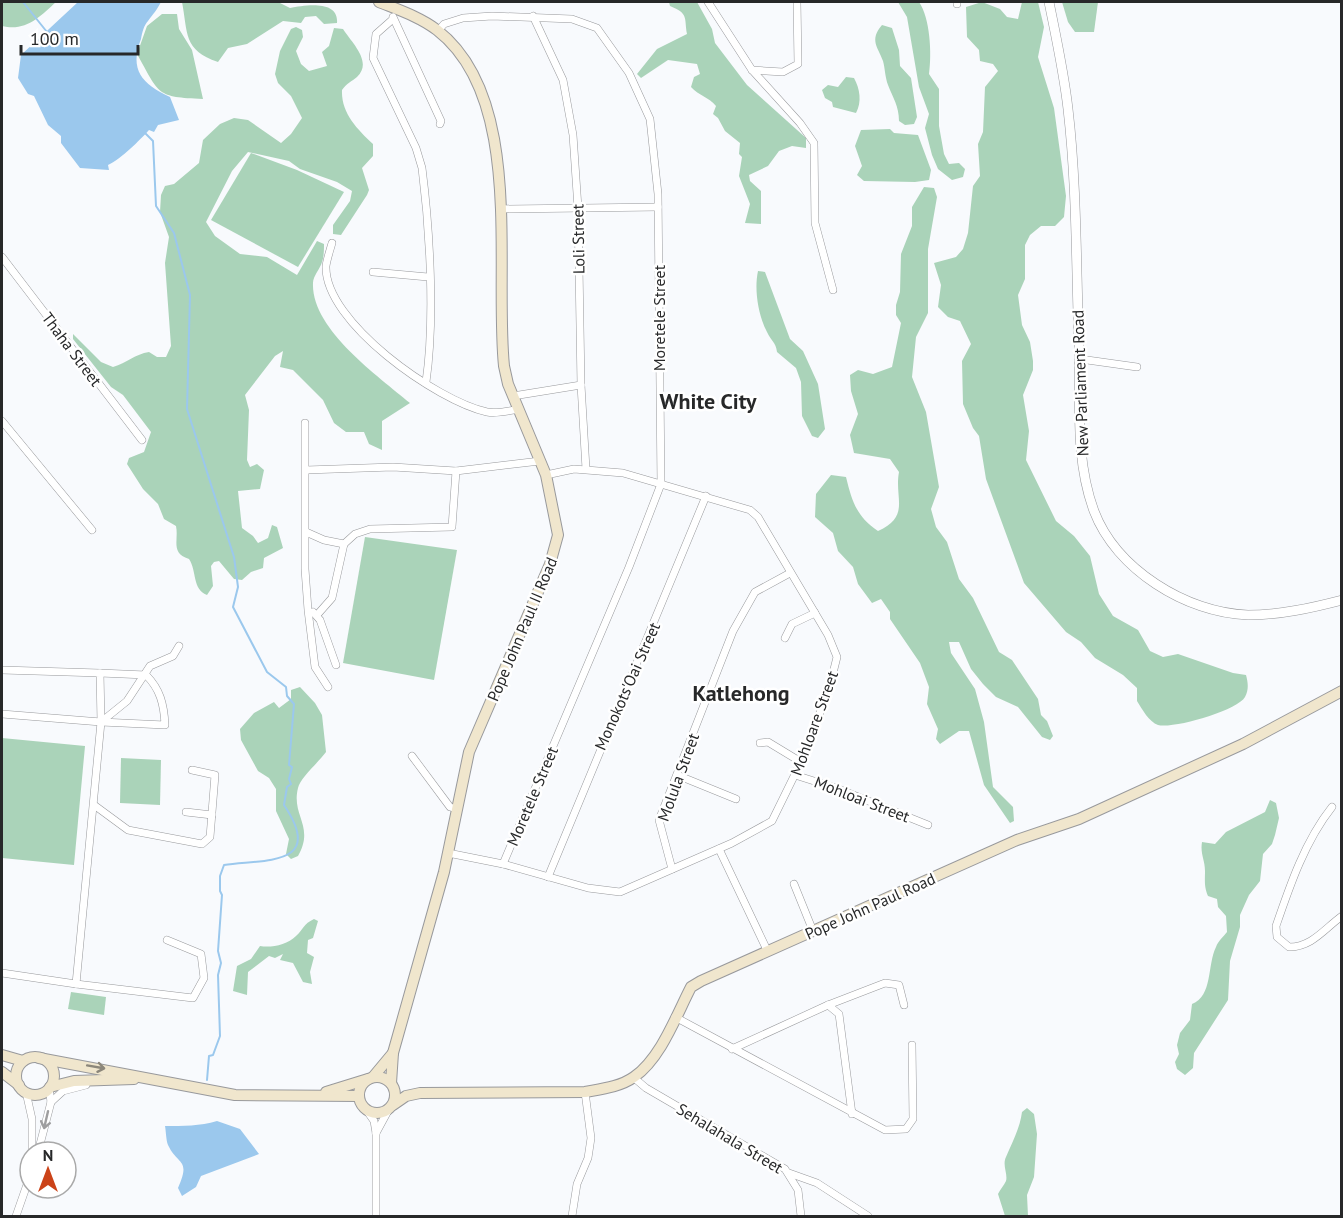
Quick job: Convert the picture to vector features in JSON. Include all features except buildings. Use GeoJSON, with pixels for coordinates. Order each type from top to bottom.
{"type":"FeatureCollection","features":[{"type":"Feature","properties":{"kind":"main road","name":"Pope John Paul II Road"},"geometry":{"type":"LineString","coordinates":[[379,2],[394,14],[438,31],[453,46],[481,90],[495,138],[500,208],[501,340],[504,366],[513,396],[546,475],[558,526],[556,547],[469,752],[448,853],[393,1053]]}},
{"type":"Feature","properties":{"kind":"main road","name":"Pope John Paul Road"},"geometry":{"type":"LineString","coordinates":[[391,1107],[406,1096],[420,1093],[585,1092],[607,1088],[633,1077],[655,1054],[692,987],[767,950],[1017,840],[1089,814],[1243,744],[1341,691]]}},
{"type":"Feature","properties":{"kind":"main road"},"geometry":{"type":"LineString","coordinates":[[314,1095],[371,1078],[383,1077],[392,1084],[396,1092],[391,1107],[378,1113],[367,1111],[359,1096],[361,1086],[371,1078],[393,1053]]}},
{"type":"Feature","properties":{"kind":"main road"},"geometry":{"type":"LineString","coordinates":[[392,1084],[393,1053]]}},
{"type":"Feature","properties":{"kind":"main road"},"geometry":{"type":"LineString","coordinates":[[2,1055],[23,1061],[39,1058],[235,1095],[359,1096]]}},
{"type":"Feature","properties":{"kind":"main road"},"geometry":{"type":"LineString","coordinates":[[39,1058],[49,1063],[52,1069],[54,1077],[50,1087]]}},
{"type":"Feature","properties":{"kind":"main road"},"geometry":{"type":"LineString","coordinates":[[22,1089],[16,1074],[23,1061]]}},
{"type":"Feature","properties":{"kind":"main road"},"geometry":{"type":"LineString","coordinates":[[2,1072],[22,1089],[38,1094],[50,1087],[74,1081],[164,1080]]}},
{"type":"Feature","properties":{"kind":"main road","name":"Pope John Paul Road"},"geometry":{"type":"LineString","coordinates":[[392,1084],[420,1093]]}},
{"type":"Feature","properties":{"kind":"street"},"geometry":{"type":"LineString","coordinates":[[708,2],[752,70],[800,123],[814,143],[815,223],[833,290]]}},
{"type":"Feature","properties":{"kind":"street"},"geometry":{"type":"LineString","coordinates":[[752,70],[783,72],[798,64],[797,2]]}},
{"type":"Feature","properties":{"kind":"street","name":"New Parliament Road"},"geometry":{"type":"LineString","coordinates":[[1049,2],[1068,111],[1080,359],[1082,467],[1094,511],[1131,565],[1172,592],[1233,614],[1262,615],[1299,611],[1341,600]]}},
{"type":"Feature","properties":{"kind":"street"},"geometry":{"type":"LineString","coordinates":[[426,382],[430,351],[422,168],[416,148],[372,58],[376,34],[394,14],[441,121],[440,124]]}},
{"type":"Feature","properties":{"kind":"street","name":"Moretele Street"},"geometry":{"type":"LineString","coordinates":[[438,31],[444,24],[463,18],[532,16],[572,19],[597,28],[629,73],[650,119],[658,207],[661,484],[629,567],[503,864]]}},
{"type":"Feature","properties":{"kind":"street","name":"Loli Street"},"geometry":{"type":"LineString","coordinates":[[532,16],[563,80],[573,135],[578,208],[581,385],[586,469]]}},
{"type":"Feature","properties":{"kind":"street"},"geometry":{"type":"LineString","coordinates":[[500,208],[658,207]]}},
{"type":"Feature","properties":{"kind":"street"},"geometry":{"type":"LineString","coordinates":[[332,243],[326,266],[343,312],[396,363],[465,404],[487,412],[519,409]]}},
{"type":"Feature","properties":{"kind":"street","name":"Thaha Street"},"geometry":{"type":"LineString","coordinates":[[2,257],[142,440]]}},
{"type":"Feature","properties":{"kind":"street"},"geometry":{"type":"LineString","coordinates":[[373,272],[428,277]]}},
{"type":"Feature","properties":{"kind":"street"},"geometry":{"type":"LineString","coordinates":[[1080,359],[1137,367]]}},
{"type":"Feature","properties":{"kind":"street"},"geometry":{"type":"LineString","coordinates":[[513,396],[581,385]]}},
{"type":"Feature","properties":{"kind":"street"},"geometry":{"type":"LineString","coordinates":[[2,420],[92,530]]}},
{"type":"Feature","properties":{"kind":"street"},"geometry":{"type":"LineString","coordinates":[[305,423],[305,569],[308,610],[315,668],[328,687]]}},
{"type":"Feature","properties":{"kind":"street"},"geometry":{"type":"LineString","coordinates":[[306,470],[393,467],[456,471],[540,461]]}},
{"type":"Feature","properties":{"kind":"street","name":"Mohloare Street"},"geometry":{"type":"LineString","coordinates":[[448,853],[503,864],[600,890],[620,892],[719,849],[772,821],[801,762],[829,689],[837,657],[828,635],[758,518],[750,510],[623,473],[586,469],[546,475]]}},
{"type":"Feature","properties":{"kind":"street"},"geometry":{"type":"LineString","coordinates":[[317,615],[332,598],[344,544],[355,534],[370,529],[452,526],[456,471]]}},
{"type":"Feature","properties":{"kind":"street","name":"Monokots'Oai Street"},"geometry":{"type":"LineString","coordinates":[[548,877],[706,496]]}},
{"type":"Feature","properties":{"kind":"street"},"geometry":{"type":"LineString","coordinates":[[306,532],[324,540],[344,544]]}},
{"type":"Feature","properties":{"kind":"street","name":"Molula Street"},"geometry":{"type":"LineString","coordinates":[[672,869],[660,834],[659,820],[733,631],[755,592],[790,573]]}},
{"type":"Feature","properties":{"kind":"street"},"geometry":{"type":"LineString","coordinates":[[308,610],[317,615],[336,665]]}},
{"type":"Feature","properties":{"kind":"street"},"geometry":{"type":"LineString","coordinates":[[785,638],[792,624],[815,613]]}},
{"type":"Feature","properties":{"kind":"street"},"geometry":{"type":"LineString","coordinates":[[101,722],[127,701],[150,666],[173,656],[179,646]]}},
{"type":"Feature","properties":{"kind":"street"},"geometry":{"type":"LineString","coordinates":[[2,670],[146,675],[156,685],[164,706],[165,725],[2,714]]}},
{"type":"Feature","properties":{"kind":"street"},"geometry":{"type":"LineString","coordinates":[[76,984],[101,722],[100,673]]}},
{"type":"Feature","properties":{"kind":"street"},"geometry":{"type":"LineString","coordinates":[[760,742],[768,742],[801,762]]}},
{"type":"Feature","properties":{"kind":"street"},"geometry":{"type":"LineString","coordinates":[[412,756],[450,807],[457,809]]}},
{"type":"Feature","properties":{"kind":"street"},"geometry":{"type":"LineString","coordinates":[[94,805],[128,830],[202,844],[210,837],[214,775],[192,770]]}},
{"type":"Feature","properties":{"kind":"street"},"geometry":{"type":"LineString","coordinates":[[677,775],[736,799]]}},
{"type":"Feature","properties":{"kind":"street","name":"Mohloai Street"},"geometry":{"type":"LineString","coordinates":[[795,775],[836,788],[928,825]]}},
{"type":"Feature","properties":{"kind":"street"},"geometry":{"type":"LineString","coordinates":[[1332,807],[1321,822],[1306,851],[1276,926],[1277,937],[1289,947],[1300,947],[1311,942],[1341,916]]}},
{"type":"Feature","properties":{"kind":"street"},"geometry":{"type":"LineString","coordinates":[[186,812],[212,814]]}},
{"type":"Feature","properties":{"kind":"street"},"geometry":{"type":"LineString","coordinates":[[719,849],[767,950]]}},
{"type":"Feature","properties":{"kind":"street"},"geometry":{"type":"LineString","coordinates":[[794,884],[813,931]]}},
{"type":"Feature","properties":{"kind":"street"},"geometry":{"type":"LineString","coordinates":[[2,973],[193,998],[204,978],[201,954],[167,940]]}},
{"type":"Feature","properties":{"kind":"street"},"geometry":{"type":"LineString","coordinates":[[732,1049],[828,1005],[890,982],[899,985],[904,1005]]}},
{"type":"Feature","properties":{"kind":"street"},"geometry":{"type":"LineString","coordinates":[[828,1005],[839,1014],[852,1114]]}},
{"type":"Feature","properties":{"kind":"street"},"geometry":{"type":"LineString","coordinates":[[675,1017],[885,1130],[906,1129],[911,1125],[912,1045]]}},
{"type":"Feature","properties":{"kind":"street","name":"Sehalahala Street"},"geometry":{"type":"LineString","coordinates":[[633,1077],[646,1088],[774,1161],[789,1173],[798,1190],[801,1216]]}},
{"type":"Feature","properties":{"kind":"street"},"geometry":{"type":"LineString","coordinates":[[51,1102],[63,1091],[99,1080]]}},
{"type":"Feature","properties":{"kind":"street"},"geometry":{"type":"LineString","coordinates":[[41,1140],[51,1102],[50,1087]]}},
{"type":"Feature","properties":{"kind":"street"},"geometry":{"type":"LineString","coordinates":[[22,1089],[32,1119],[32,1140]]}},
{"type":"Feature","properties":{"kind":"street"},"geometry":{"type":"LineString","coordinates":[[572,1216],[577,1184],[588,1158],[591,1138],[585,1092]]}},
{"type":"Feature","properties":{"kind":"street"},"geometry":{"type":"LineString","coordinates":[[376,1133],[391,1107]]}},
{"type":"Feature","properties":{"kind":"street"},"geometry":{"type":"LineString","coordinates":[[367,1111],[374,1121],[376,1133],[376,1216]]}},
{"type":"Feature","properties":{"kind":"street"},"geometry":{"type":"LineString","coordinates":[[789,1173],[818,1183],[868,1216]]}},
{"type":"Feature","properties":{"kind":"street"},"geometry":{"type":"LineString","coordinates":[[16,1216],[22,1200]]}},
{"type":"Feature","properties":{"kind":"green space"},"geometry":{"type":"Polygon","coordinates":[[[2,2],[56,2],[32,22],[10,27],[2,26],[2,2]]]}},
{"type":"Feature","properties":{"kind":"green space"},"geometry":{"type":"Polygon","coordinates":[[[182,2],[278,2],[290,8],[320,6],[333,11],[337,23],[324,24],[316,16],[305,17],[301,23],[283,21],[247,44],[228,48],[218,62],[198,52],[193,46],[187,31],[182,2]]]}},
{"type":"Feature","properties":{"kind":"green space"},"geometry":{"type":"Polygon","coordinates":[[[669,2],[697,2],[712,29],[715,43],[747,85],[806,138],[806,148],[792,146],[779,151],[768,166],[749,175],[750,181],[761,191],[761,224],[745,223],[750,204],[739,176],[742,157],[739,154],[740,143],[725,131],[713,114],[716,106],[691,87],[694,77],[700,74],[697,64],[668,60],[641,78],[637,74],[657,49],[687,34],[683,14],[670,6],[669,2]]]}},
{"type":"Feature","properties":{"kind":"green space"},"geometry":{"type":"Polygon","coordinates":[[[898,2],[919,2],[926,17],[929,36],[929,74],[939,89],[939,126],[944,154],[949,164],[959,163],[965,169],[963,177],[952,180],[938,169],[932,155],[925,128],[929,114],[919,87],[907,17],[898,2]]]}},
{"type":"Feature","properties":{"kind":"green space"},"geometry":{"type":"Polygon","coordinates":[[[982,2],[1000,9],[1007,17],[1018,19],[1022,2],[1038,2],[1044,27],[1038,57],[1054,108],[1066,196],[1064,217],[1055,226],[1041,226],[1030,235],[1025,245],[1025,279],[1018,295],[1022,325],[1030,342],[1033,361],[1033,370],[1023,395],[1029,431],[1026,460],[1056,521],[1074,536],[1090,556],[1099,594],[1113,616],[1138,630],[1150,651],[1163,657],[1178,654],[1233,673],[1246,675],[1248,686],[1245,697],[1230,708],[1204,718],[1166,726],[1158,725],[1146,715],[1137,701],[1137,688],[1123,675],[1095,658],[1081,642],[1066,632],[1024,583],[986,479],[979,436],[963,404],[962,361],[971,344],[960,321],[948,317],[938,307],[941,285],[934,263],[956,257],[963,249],[968,233],[973,186],[980,176],[978,144],[983,132],[985,87],[998,71],[993,64],[980,61],[979,50],[967,37],[966,7],[982,2]]]}},
{"type":"Feature","properties":{"kind":"green space"},"geometry":{"type":"Polygon","coordinates":[[[1062,2],[1098,2],[1094,32],[1075,32],[1068,22],[1062,2]]]}},
{"type":"Feature","properties":{"kind":"green space"},"geometry":{"type":"Polygon","coordinates":[[[162,14],[177,14],[179,29],[192,50],[203,99],[176,97],[161,91],[150,78],[137,54],[147,26],[162,14]]]}},
{"type":"Feature","properties":{"kind":"green space"},"geometry":{"type":"Polygon","coordinates":[[[882,25],[892,28],[899,50],[900,66],[911,78],[917,117],[914,124],[905,125],[899,121],[897,106],[886,79],[883,61],[875,39],[882,25]]]}},
{"type":"Feature","properties":{"kind":"green space"},"geometry":{"type":"Polygon","coordinates":[[[296,27],[302,30],[303,37],[296,51],[301,64],[309,71],[327,66],[322,52],[329,46],[334,28],[343,29],[356,46],[362,59],[361,71],[342,90],[342,98],[351,120],[373,144],[373,156],[362,168],[369,190],[367,195],[341,235],[333,234],[333,225],[350,201],[352,191],[337,182],[300,169],[289,161],[248,152],[232,171],[206,222],[215,236],[240,254],[267,257],[297,275],[317,241],[324,244],[323,260],[313,283],[315,300],[323,317],[334,334],[349,350],[410,403],[382,421],[382,450],[369,444],[364,432],[346,432],[334,423],[323,400],[293,370],[280,367],[283,351],[275,356],[245,395],[249,410],[247,460],[250,467],[257,464],[264,470],[260,489],[238,491],[242,528],[258,543],[268,538],[272,525],[277,527],[283,548],[264,558],[263,568],[251,572],[242,580],[234,579],[219,561],[214,562],[211,566],[213,586],[207,595],[199,589],[189,559],[177,550],[176,526],[164,519],[158,504],[143,489],[127,464],[129,458],[144,452],[151,432],[123,395],[111,387],[73,339],[73,334],[101,362],[113,367],[149,352],[157,357],[166,357],[171,346],[165,263],[169,237],[160,212],[161,195],[165,186],[174,184],[199,163],[203,140],[220,124],[234,118],[248,120],[281,143],[291,134],[302,118],[291,96],[278,83],[275,74],[280,51],[291,29],[296,27]]]}},
{"type":"Feature","properties":{"kind":"green space"},"geometry":{"type":"Polygon","coordinates":[[[846,77],[854,78],[858,87],[860,100],[856,113],[833,107],[832,102],[825,98],[822,90],[828,85],[838,87],[846,77]]]}},
{"type":"Feature","properties":{"kind":"green space"},"geometry":{"type":"Polygon","coordinates":[[[890,129],[894,133],[918,135],[931,170],[929,180],[864,181],[857,175],[862,166],[855,146],[861,130],[890,129]]]}},
{"type":"Feature","properties":{"kind":"green space"},"geometry":{"type":"Polygon","coordinates":[[[251,153],[297,170],[344,192],[298,267],[211,220],[251,153]]]}},
{"type":"Feature","properties":{"kind":"green space"},"geometry":{"type":"Polygon","coordinates":[[[924,187],[934,188],[937,197],[928,249],[928,313],[916,337],[912,377],[926,412],[939,487],[931,509],[936,527],[947,542],[959,579],[973,598],[999,652],[1012,660],[1038,699],[1041,715],[1047,721],[1053,736],[1050,740],[1042,737],[1018,707],[996,697],[971,669],[959,642],[949,642],[951,653],[975,689],[984,722],[993,787],[1013,807],[1014,821],[1010,823],[984,785],[969,731],[959,731],[940,744],[936,739],[938,729],[927,704],[929,687],[920,663],[890,619],[890,612],[881,599],[872,603],[858,584],[853,567],[838,551],[833,533],[815,517],[816,494],[831,475],[846,477],[850,493],[860,514],[878,531],[888,525],[898,513],[899,472],[890,459],[854,453],[850,435],[858,414],[851,391],[850,375],[858,370],[873,374],[892,367],[901,323],[896,315],[896,305],[900,292],[901,254],[912,226],[912,207],[924,187]]]}},
{"type":"Feature","properties":{"kind":"green space"},"geometry":{"type":"Polygon","coordinates":[[[758,271],[765,272],[790,339],[803,351],[818,384],[825,429],[818,438],[812,436],[802,416],[801,382],[796,368],[777,352],[764,325],[757,294],[758,271]]]}},
{"type":"Feature","properties":{"kind":"green space"},"geometry":{"type":"Polygon","coordinates":[[[365,537],[457,550],[434,680],[343,663],[365,537]]]}},
{"type":"Feature","properties":{"kind":"green space"},"geometry":{"type":"Polygon","coordinates":[[[300,687],[315,703],[322,715],[326,752],[299,784],[297,806],[304,837],[298,856],[291,859],[286,854],[289,839],[276,811],[276,789],[269,778],[258,771],[241,740],[240,729],[254,713],[274,702],[279,708],[291,699],[291,690],[300,687]]]}},
{"type":"Feature","properties":{"kind":"green space"},"geometry":{"type":"Polygon","coordinates":[[[2,738],[85,746],[74,865],[2,858],[2,738]]]}},
{"type":"Feature","properties":{"kind":"green space"},"geometry":{"type":"Polygon","coordinates":[[[121,758],[161,760],[160,805],[120,803],[121,758]]]}},
{"type":"Feature","properties":{"kind":"green space"},"geometry":{"type":"Polygon","coordinates":[[[1270,800],[1276,803],[1279,818],[1272,844],[1263,854],[1260,881],[1249,895],[1240,915],[1240,927],[1230,961],[1228,1000],[1194,1053],[1193,1068],[1185,1075],[1177,1069],[1175,1062],[1179,1054],[1177,1045],[1180,1033],[1190,1020],[1192,1004],[1203,994],[1213,954],[1227,932],[1226,916],[1218,907],[1217,899],[1208,896],[1206,889],[1202,842],[1215,844],[1226,832],[1265,812],[1270,800]]]}},
{"type":"Feature","properties":{"kind":"green space"},"geometry":{"type":"Polygon","coordinates":[[[314,919],[318,921],[313,938],[308,940],[307,953],[314,957],[310,972],[312,984],[303,982],[293,963],[280,960],[283,954],[275,958],[269,956],[248,972],[247,995],[233,991],[237,966],[251,959],[260,946],[269,947],[288,942],[314,919]]]}},
{"type":"Feature","properties":{"kind":"green space"},"geometry":{"type":"Polygon","coordinates":[[[71,992],[106,997],[104,1015],[68,1009],[71,992]]]}},
{"type":"Feature","properties":{"kind":"green space"},"geometry":{"type":"Polygon","coordinates":[[[1027,1108],[1034,1114],[1037,1134],[1034,1177],[1027,1195],[1028,1216],[1005,1216],[998,1194],[1006,1181],[1005,1160],[1018,1130],[1022,1112],[1027,1108]]]}},
{"type":"Feature","properties":{"kind":"water"},"geometry":{"type":"Polygon","coordinates":[[[78,2],[161,2],[143,29],[138,50],[138,68],[145,81],[170,97],[179,120],[158,125],[154,132],[149,130],[136,144],[108,165],[109,170],[80,168],[61,143],[61,136],[48,125],[34,96],[28,94],[18,78],[21,55],[78,2]]]}},
{"type":"Feature","properties":{"kind":"water"},"geometry":{"type":"Polygon","coordinates":[[[217,1121],[240,1129],[259,1154],[201,1176],[196,1187],[182,1196],[178,1188],[183,1167],[168,1145],[165,1126],[198,1125],[217,1121]]]}},
{"type":"Feature","properties":{"kind":"waterway"},"geometry":{"type":"LineString","coordinates":[[23,2],[47,32]]}},
{"type":"Feature","properties":{"kind":"waterway"},"geometry":{"type":"LineString","coordinates":[[145,133],[153,141],[156,206],[174,233],[190,295],[187,409],[234,557],[238,587],[233,607],[267,672],[286,687],[287,696],[294,704],[289,765],[292,767],[289,779],[291,784],[287,787],[284,805],[295,825],[298,840],[294,850],[285,856],[272,860],[224,865],[220,876],[222,895],[218,951],[221,963],[218,975],[220,1036],[213,1055],[209,1056],[207,1080]]}},
{"type":"Feature","properties":{"kind":"district","name":"White City"},"geometry":{"type":"Point","coordinates":[708,401]}},
{"type":"Feature","properties":{"kind":"district","name":"Katlehong"},"geometry":{"type":"Point","coordinates":[741,693]}}]}
